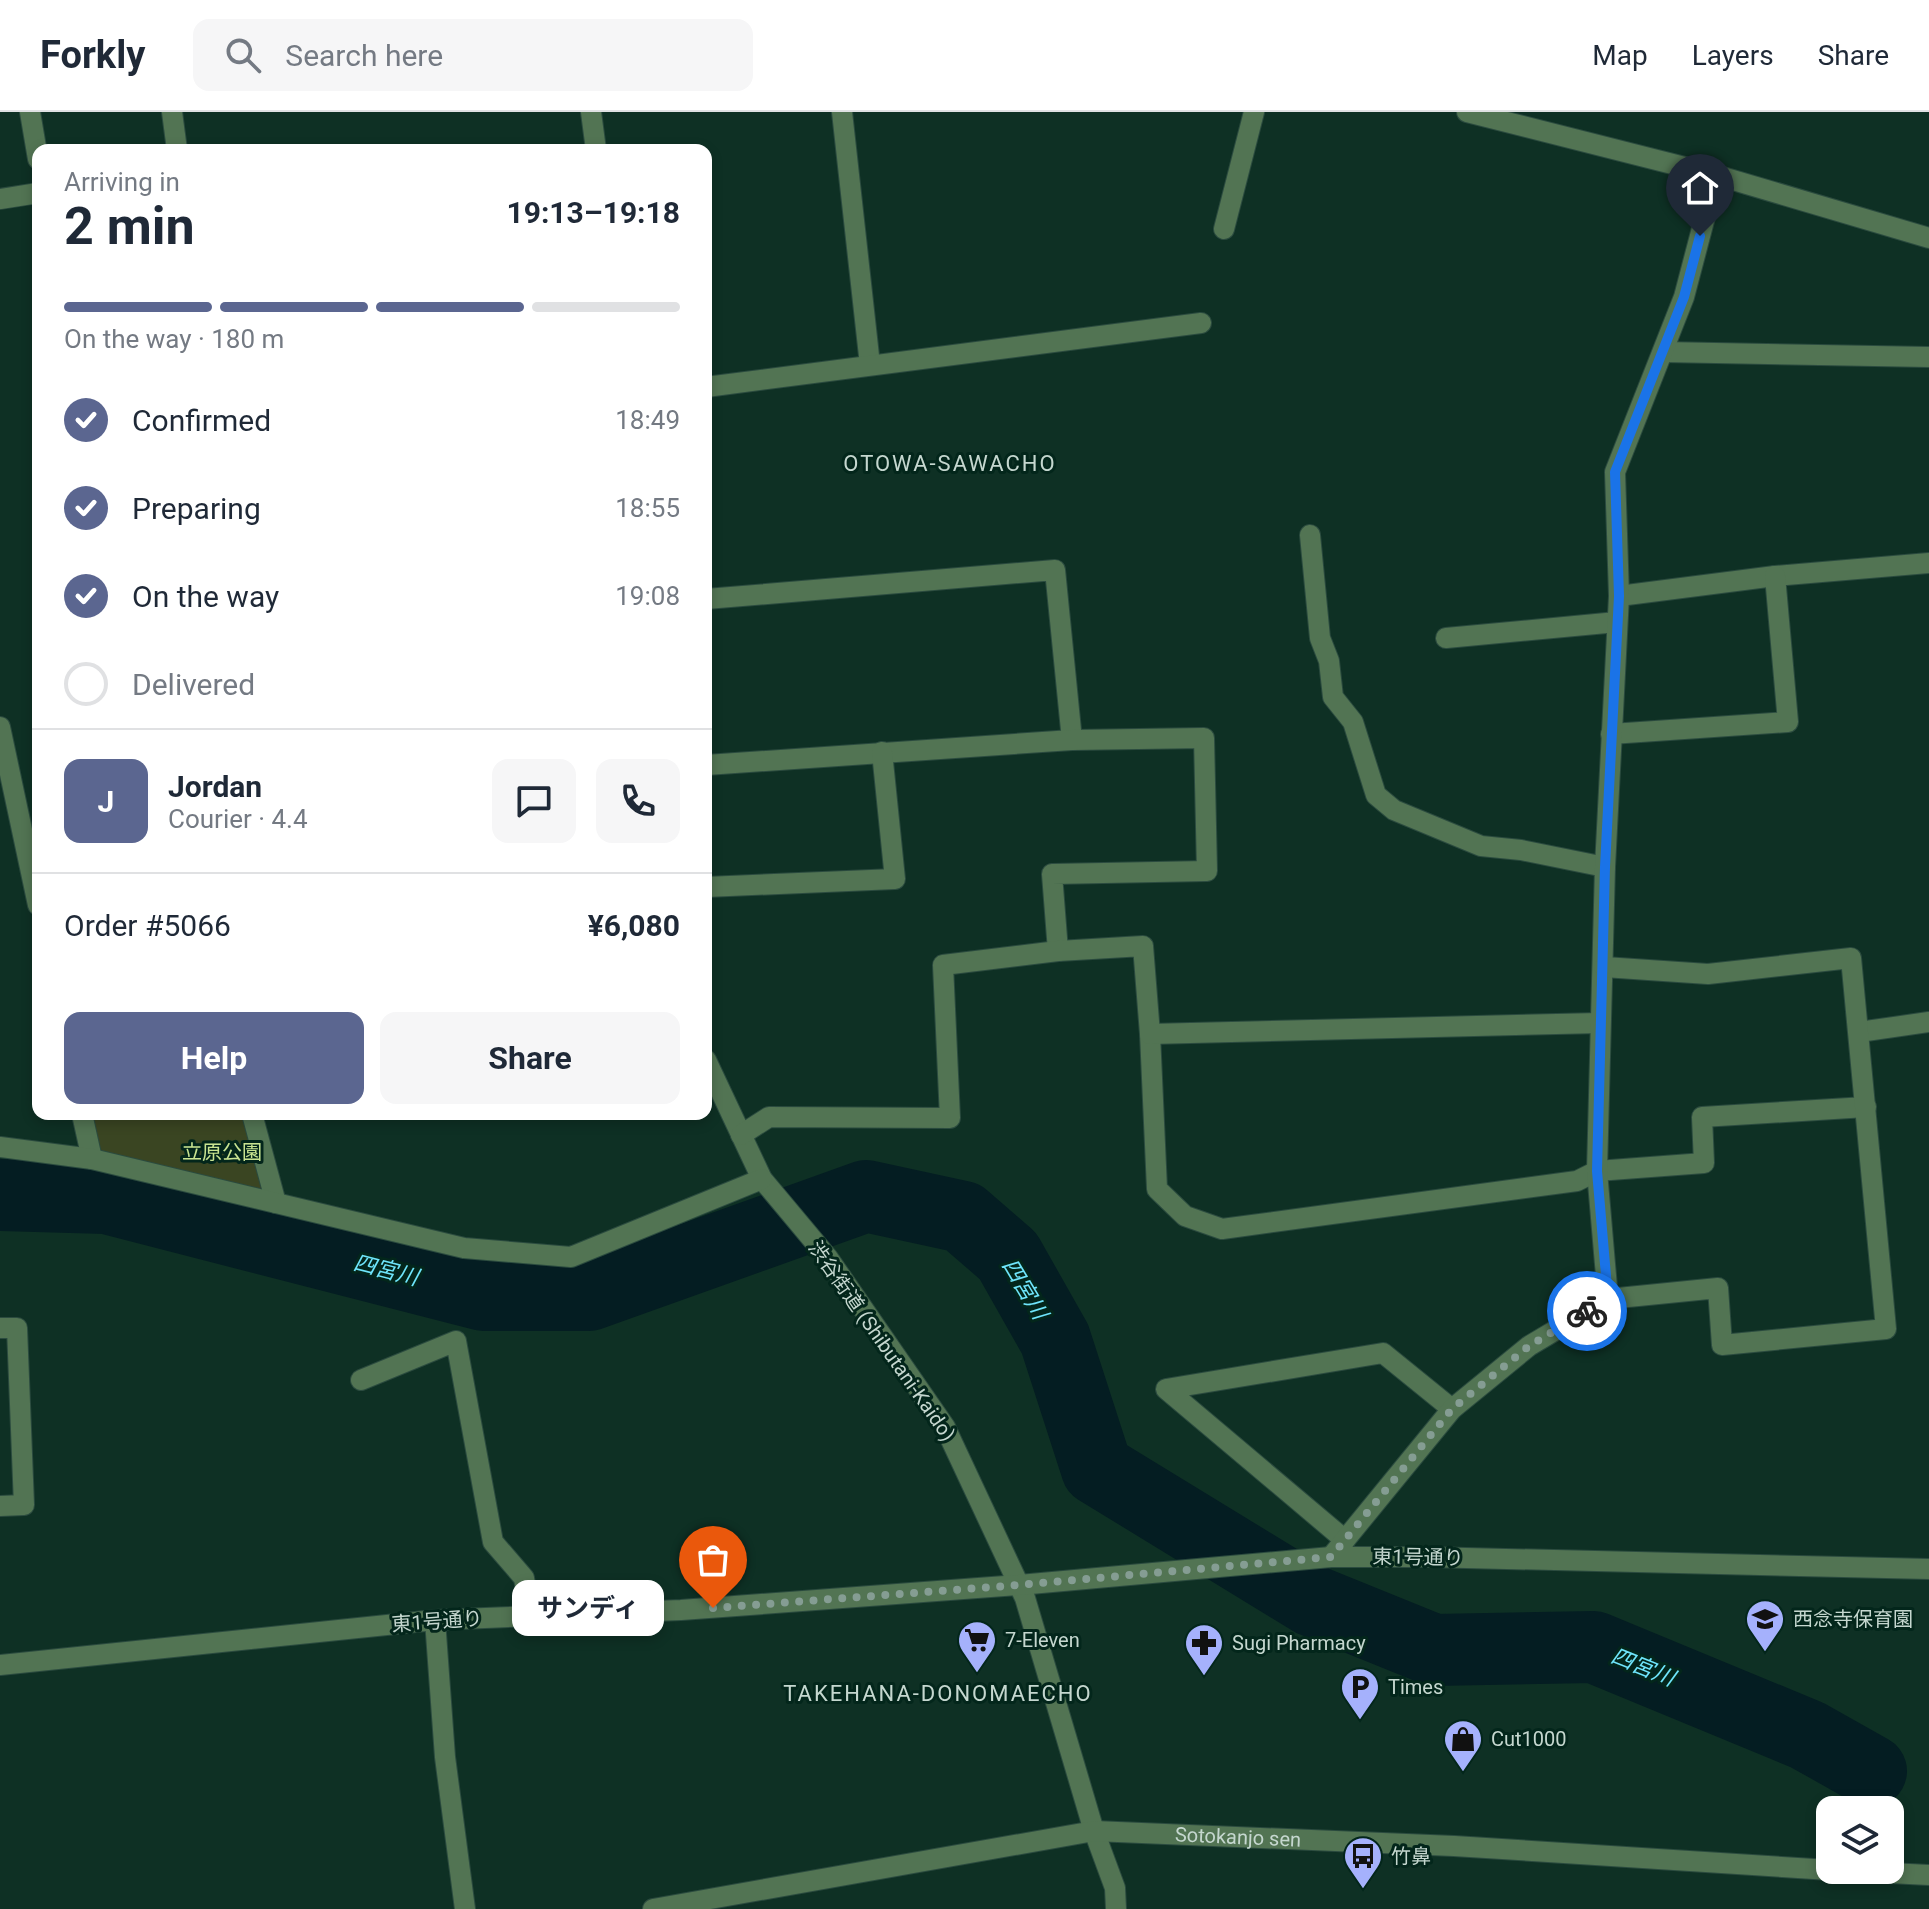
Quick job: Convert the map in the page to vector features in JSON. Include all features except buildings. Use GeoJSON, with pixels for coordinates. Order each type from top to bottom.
{"type":"FeatureCollection","features":[{"type":"Feature","properties":{"kind":"street"},"geometry":{"type":"LineString","coordinates":[[30,112],[35,144]]}},
{"type":"Feature","properties":{"kind":"street"},"geometry":{"type":"LineString","coordinates":[[172,112],[176,144]]}},
{"type":"Feature","properties":{"kind":"street"},"geometry":{"type":"LineString","coordinates":[[591,112],[595,144]]}},
{"type":"Feature","properties":{"kind":"street"},"geometry":{"type":"LineString","coordinates":[[842,112],[870,365]]}},
{"type":"Feature","properties":{"kind":"street"},"geometry":{"type":"LineString","coordinates":[[1224,229],[1254,112]]}},
{"type":"Feature","properties":{"kind":"street"},"geometry":{"type":"LineString","coordinates":[[1467,112],[1505,116],[1929,238]]}},
{"type":"Feature","properties":{"kind":"street"},"geometry":{"type":"LineString","coordinates":[[1608,1299],[1597,1171],[1605,867],[1619,596],[1615,472],[1684,297],[1716,175]]}},
{"type":"Feature","properties":{"kind":"street"},"geometry":{"type":"LineString","coordinates":[[0,199],[32,194]]}},
{"type":"Feature","properties":{"kind":"street"},"geometry":{"type":"LineString","coordinates":[[712,386],[1201,323]]}},
{"type":"Feature","properties":{"kind":"street"},"geometry":{"type":"LineString","coordinates":[[1663,352],[1929,357]]}},
{"type":"Feature","properties":{"kind":"street"},"geometry":{"type":"LineString","coordinates":[[1310,535],[1320,638],[1329,661],[1333,697],[1353,722],[1376,795],[1394,810],[1481,846],[1521,850],[1605,867]]}},
{"type":"Feature","properties":{"kind":"street"},"geometry":{"type":"LineString","coordinates":[[1619,596],[1775,576],[1929,563]]}},
{"type":"Feature","properties":{"kind":"street"},"geometry":{"type":"LineString","coordinates":[[712,599],[1055,570],[1072,740]]}},
{"type":"Feature","properties":{"kind":"street"},"geometry":{"type":"LineString","coordinates":[[1611,734],[1788,722],[1775,576]]}},
{"type":"Feature","properties":{"kind":"street"},"geometry":{"type":"LineString","coordinates":[[1446,638],[1617,622]]}},
{"type":"Feature","properties":{"kind":"street"},"geometry":{"type":"LineString","coordinates":[[0,727],[32,877]]}},
{"type":"Feature","properties":{"kind":"street"},"geometry":{"type":"LineString","coordinates":[[712,765],[1072,740],[1204,738],[1207,871],[1052,874],[1058,951]]}},
{"type":"Feature","properties":{"kind":"street"},"geometry":{"type":"LineString","coordinates":[[712,887],[895,879],[882,752]]}},
{"type":"Feature","properties":{"kind":"street"},"geometry":{"type":"LineString","coordinates":[[741,1135],[769,1117],[950,1118],[943,965],[1058,951],[1143,946],[1157,1189],[1185,1216],[1222,1229],[1577,1181],[1597,1171],[1704,1163],[1702,1117],[1866,1107]]}},
{"type":"Feature","properties":{"kind":"street"},"geometry":{"type":"LineString","coordinates":[[1331,1557],[1452,1409],[1529,1346],[1608,1299],[1718,1288],[1722,1345],[1886,1329],[1851,958],[1708,974],[1604,967]]}},
{"type":"Feature","properties":{"kind":"street"},"geometry":{"type":"LineString","coordinates":[[1859,1032],[1929,1022]]}},
{"type":"Feature","properties":{"kind":"street"},"geometry":{"type":"LineString","coordinates":[[1150,1034],[1600,1023]]}},
{"type":"Feature","properties":{"kind":"street","name":"渋谷街道 (Shibutani-Kaido)"},"geometry":{"type":"LineString","coordinates":[[712,1073],[762,1179],[828,1258],[945,1427],[1025,1598],[1094,1831],[1115,1888],[1116,1909]]}},
{"type":"Feature","properties":{"kind":"street"},"geometry":{"type":"LineString","coordinates":[[83,1120],[92,1159]]}},
{"type":"Feature","properties":{"kind":"street"},"geometry":{"type":"LineString","coordinates":[[254,1120],[276,1203]]}},
{"type":"Feature","properties":{"kind":"street"},"geometry":{"type":"LineString","coordinates":[[0,1147],[92,1159],[464,1248],[571,1257],[762,1179]]}},
{"type":"Feature","properties":{"kind":"street"},"geometry":{"type":"LineString","coordinates":[[0,1328],[17,1328],[24,1505],[0,1506]]}},
{"type":"Feature","properties":{"kind":"street"},"geometry":{"type":"LineString","coordinates":[[361,1380],[456,1341],[493,1542],[524,1578],[530,1616]]}},
{"type":"Feature","properties":{"kind":"street"},"geometry":{"type":"LineString","coordinates":[[1345,1540],[1166,1389],[1383,1353],[1452,1409]]}},
{"type":"Feature","properties":{"kind":"street","name":"東1号通り"},"geometry":{"type":"LineString","coordinates":[[0,1665],[435,1620],[681,1610],[1019,1585],[1331,1557],[1929,1569]]}},
{"type":"Feature","properties":{"kind":"street"},"geometry":{"type":"LineString","coordinates":[[435,1620],[445,1757],[465,1909]]}},
{"type":"Feature","properties":{"kind":"street","name":"Sotokanjo sen"},"geometry":{"type":"LineString","coordinates":[[653,1909],[1094,1831],[1454,1846],[1816,1869]]}},
{"type":"Feature","properties":{"kind":"street","name":"Sotokanjo sen"},"geometry":{"type":"LineString","coordinates":[[1904,1874],[1929,1875]]}},
{"type":"Feature","properties":{"kind":"green space","name":"立原公園"},"geometry":{"type":"Polygon","coordinates":[[[83,1120],[254,1120],[276,1203],[92,1159],[83,1120]]]}},
{"type":"Feature","properties":{"kind":"waterway","name":"四宮川"},"geometry":{"type":"LineString","coordinates":[[0,1195],[106,1198],[483,1295],[589,1295],[866,1196],[963,1217],[1008,1256],[1055,1339],[1097,1469],[1313,1601],[1434,1650],[1594,1647],[1807,1735],[1871,1771]]}},
{"type":"Feature","properties":{"kind":"way so far"},"geometry":{"type":"LineString","coordinates":[[713,1608],[1331,1557],[1452,1409],[1529,1346],[1587,1311]]}},
{"type":"Feature","properties":{"kind":"place","name":"サンディ"},"geometry":{"type":"Point","coordinates":[713,1608]}},
{"type":"Feature","properties":{"kind":"place","name":"西念寺保育園"},"geometry":{"type":"Point","coordinates":[1765,1653]}},
{"type":"Feature","properties":{"kind":"place","name":"7-Eleven"},"geometry":{"type":"Point","coordinates":[977,1674]}},
{"type":"Feature","properties":{"kind":"place","name":"Sugi Pharmacy"},"geometry":{"type":"Point","coordinates":[1204,1677]}},
{"type":"Feature","properties":{"kind":"place","name":"Times"},"geometry":{"type":"Point","coordinates":[1360,1721]}},
{"type":"Feature","properties":{"kind":"place","name":"Cut1000"},"geometry":{"type":"Point","coordinates":[1463,1773]}},
{"type":"Feature","properties":{"kind":"place","name":"竹鼻"},"geometry":{"type":"Point","coordinates":[1363,1890]}},
{"type":"Feature","properties":{"kind":"district","name":"OTOWA-SAWACHO"},"geometry":{"type":"Point","coordinates":[950,463]}},
{"type":"Feature","properties":{"kind":"district","name":"TAKEHANA-DONOMAECHO"},"geometry":{"type":"Point","coordinates":[938,1693]}},
{"type":"Feature","properties":{"kind":"route"},"geometry":{"type":"LineString","coordinates":[[1587,1311],[1608,1299],[1597,1171],[1605,867],[1619,596],[1615,472],[1684,297],[1700,236]]}}]}
